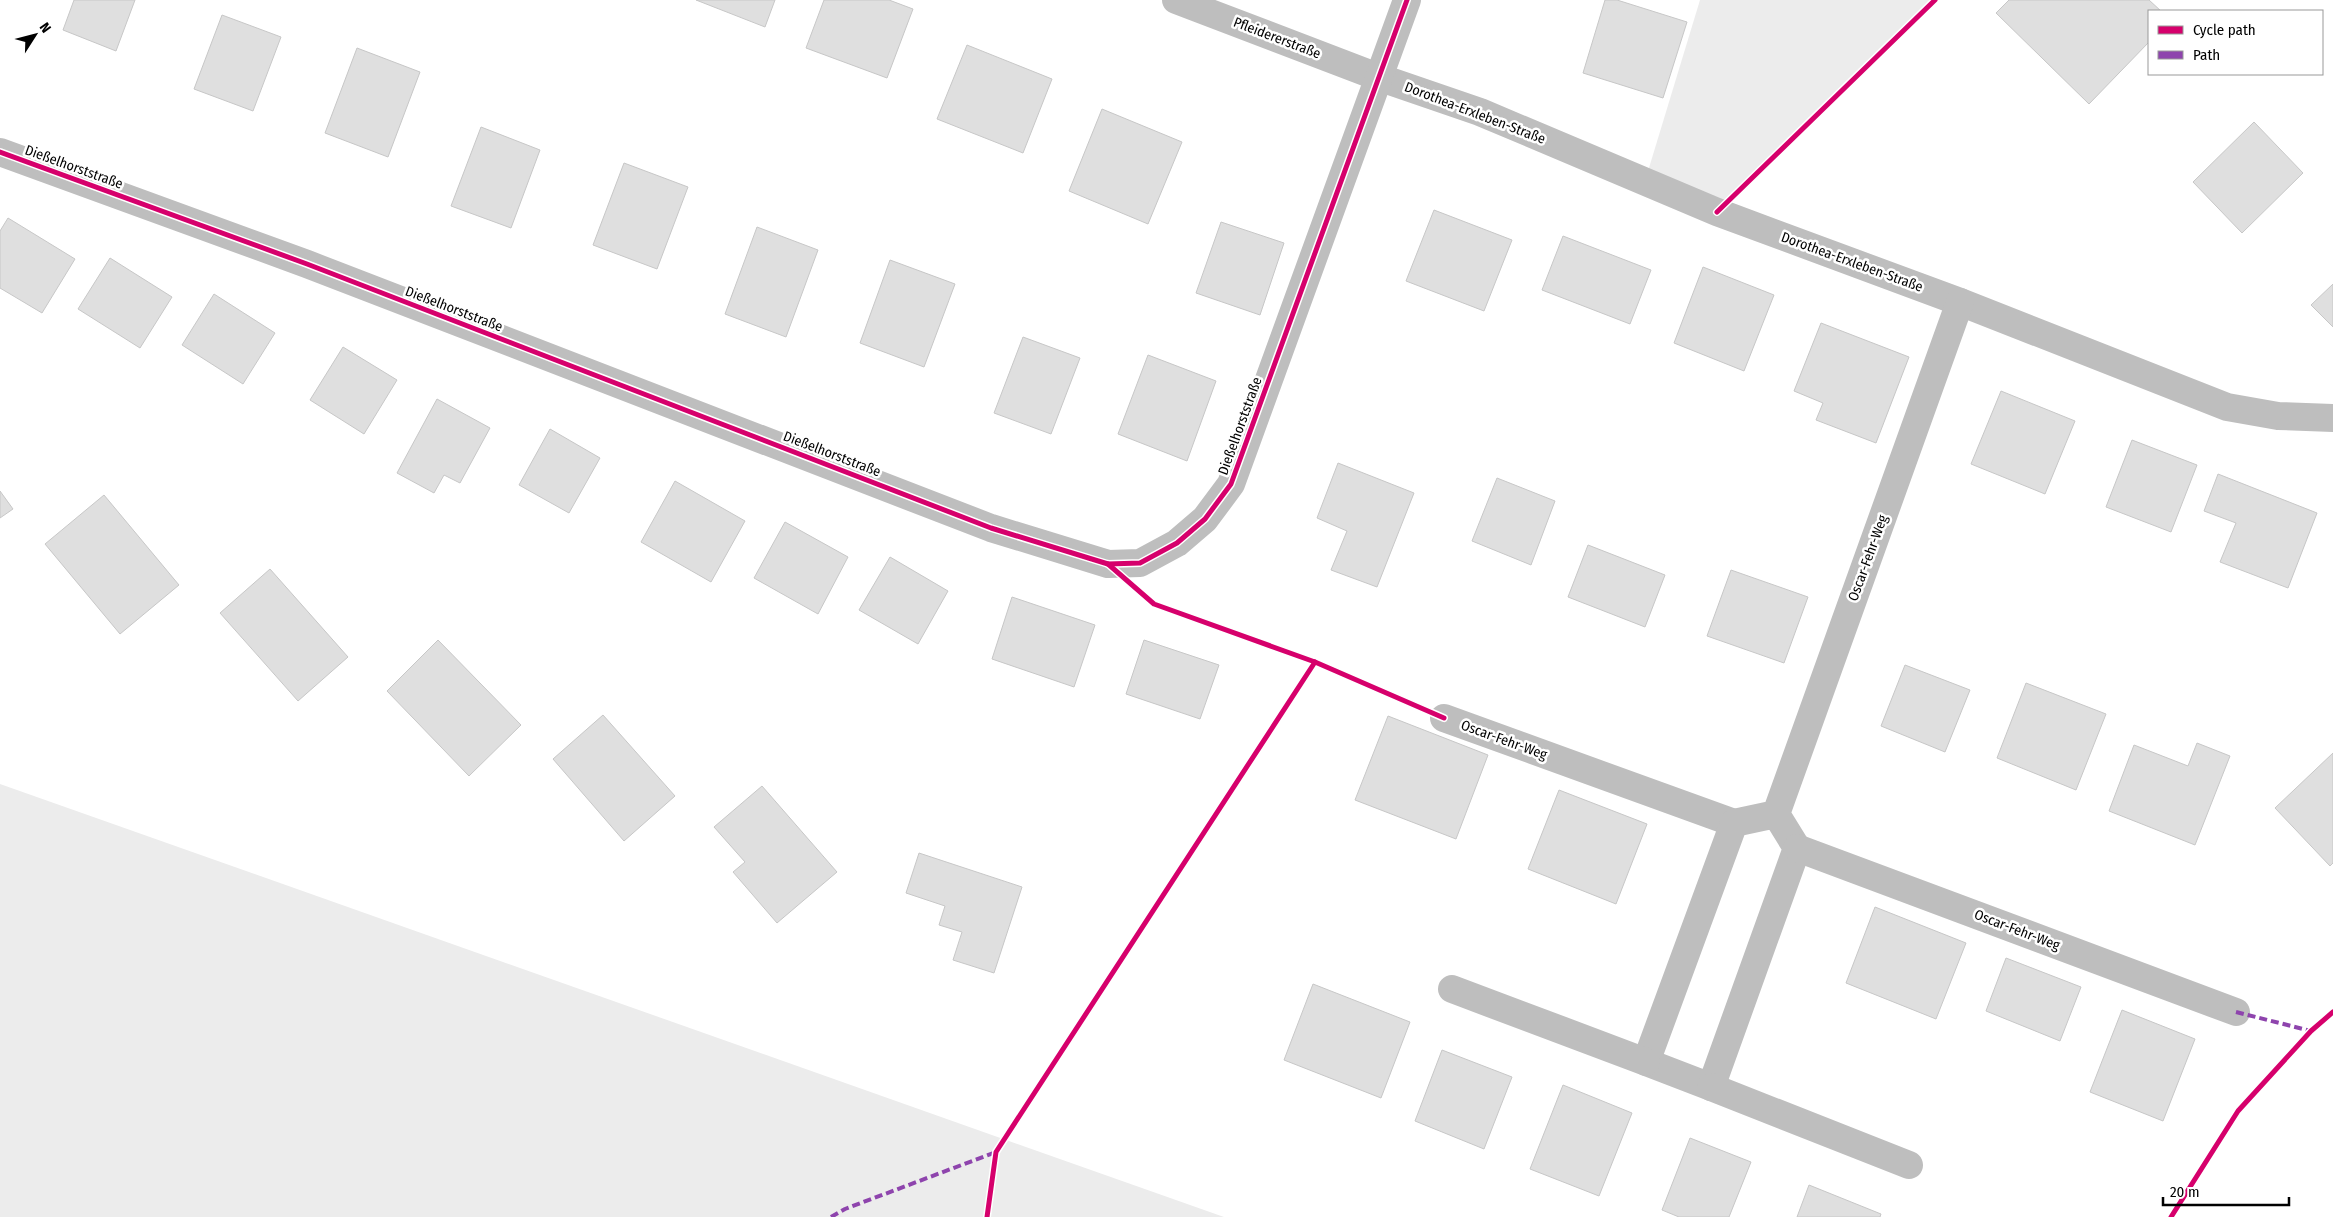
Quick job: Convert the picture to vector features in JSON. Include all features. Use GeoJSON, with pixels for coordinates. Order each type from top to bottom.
{"type":"FeatureCollection","features":[{"type":"Feature","properties":{"kind":"street","name":"Pfleidererstraße"},"geometry":{"type":"LineString","coordinates":[[1176,0],[1378,77]]}},
{"type":"Feature","properties":{"kind":"street","name":"Dießelhorststraße"},"geometry":{"type":"LineString","coordinates":[[0,152],[307,264],[990,528],[1108,564],[1140,563],[1176,543],[1205,519],[1231,484],[1407,0]]}},
{"type":"Feature","properties":{"kind":"street","name":"Dorothea-Erxleben-Straße"},"geometry":{"type":"LineString","coordinates":[[1378,77],[1480,112],[1717,212],[1960,302],[2227,407],[2278,416],[2333,418]]}},
{"type":"Feature","properties":{"kind":"street","name":"Oscar-Fehr-Weg"},"geometry":{"type":"LineString","coordinates":[[1776,814],[1960,302]]}},
{"type":"Feature","properties":{"kind":"street","name":"Oscar-Fehr-Weg"},"geometry":{"type":"LineString","coordinates":[[1444,718],[1734,823]]}},
{"type":"Feature","properties":{"kind":"street"},"geometry":{"type":"LineString","coordinates":[[1646,1062],[1734,823],[1776,814],[1798,848],[1711,1087]]}},
{"type":"Feature","properties":{"kind":"street","name":"Oscar-Fehr-Weg"},"geometry":{"type":"LineString","coordinates":[[1798,848],[2236,1012]]}},
{"type":"Feature","properties":{"kind":"street"},"geometry":{"type":"LineString","coordinates":[[1452,989],[1711,1087],[1909,1165]]}},
{"type":"Feature","properties":{"kind":"shaded area"},"geometry":{"type":"Polygon","coordinates":[[[1700,0],[1935,0],[1717,212],[1645,181],[1700,0]]]}},
{"type":"Feature","properties":{"kind":"shaded area"},"geometry":{"type":"Polygon","coordinates":[[[0,784],[1224,1217],[0,1217],[0,784]]]}},
{"type":"Feature","properties":{"kind":"building"},"geometry":{"type":"Polygon","coordinates":[[[74,0],[135,0],[116,51],[63,30],[74,0]]]}},
{"type":"Feature","properties":{"kind":"building"},"geometry":{"type":"Polygon","coordinates":[[[696,0],[775,0],[765,27],[696,0]]]}},
{"type":"Feature","properties":{"kind":"building"},"geometry":{"type":"Polygon","coordinates":[[[824,0],[889,0],[913,9],[887,78],[806,48],[824,0]]]}},
{"type":"Feature","properties":{"kind":"building"},"geometry":{"type":"Polygon","coordinates":[[[1605,0],[1617,0],[1687,22],[1663,98],[1583,73],[1605,0]]]}},
{"type":"Feature","properties":{"kind":"building"},"geometry":{"type":"Polygon","coordinates":[[[2009,0],[2149,0],[2160,10],[2148,10],[2148,43],[2089,104],[1996,13],[2009,0]]]}},
{"type":"Feature","properties":{"kind":"building"},"geometry":{"type":"Polygon","coordinates":[[[222,15],[281,37],[253,111],[194,89],[222,15]]]}},
{"type":"Feature","properties":{"kind":"building"},"geometry":{"type":"Polygon","coordinates":[[[967,45],[1052,79],[1023,153],[937,119],[967,45]]]}},
{"type":"Feature","properties":{"kind":"building"},"geometry":{"type":"Polygon","coordinates":[[[357,48],[420,72],[388,157],[325,133],[357,48]]]}},
{"type":"Feature","properties":{"kind":"building"},"geometry":{"type":"Polygon","coordinates":[[[1102,109],[1182,142],[1148,224],[1069,191],[1102,109]]]}},
{"type":"Feature","properties":{"kind":"building"},"geometry":{"type":"Polygon","coordinates":[[[2254,122],[2303,173],[2242,233],[2193,182],[2254,122]]]}},
{"type":"Feature","properties":{"kind":"building"},"geometry":{"type":"Polygon","coordinates":[[[481,127],[540,150],[511,228],[451,206],[481,127]]]}},
{"type":"Feature","properties":{"kind":"building"},"geometry":{"type":"Polygon","coordinates":[[[624,163],[688,187],[657,269],[593,245],[624,163]]]}},
{"type":"Feature","properties":{"kind":"building"},"geometry":{"type":"Polygon","coordinates":[[[1434,210],[1512,240],[1484,311],[1406,281],[1434,210]]]}},
{"type":"Feature","properties":{"kind":"building"},"geometry":{"type":"Polygon","coordinates":[[[8,218],[75,259],[42,313],[0,288],[0,231],[8,218]]]}},
{"type":"Feature","properties":{"kind":"building"},"geometry":{"type":"Polygon","coordinates":[[[1221,222],[1284,243],[1260,315],[1196,293],[1221,222]]]}},
{"type":"Feature","properties":{"kind":"building"},"geometry":{"type":"Polygon","coordinates":[[[757,227],[818,250],[786,337],[725,314],[757,227]]]}},
{"type":"Feature","properties":{"kind":"building"},"geometry":{"type":"Polygon","coordinates":[[[1563,236],[1651,270],[1630,324],[1542,290],[1563,236]]]}},
{"type":"Feature","properties":{"kind":"building"},"geometry":{"type":"Polygon","coordinates":[[[110,258],[172,297],[140,348],[78,309],[110,258]]]}},
{"type":"Feature","properties":{"kind":"building"},"geometry":{"type":"Polygon","coordinates":[[[890,260],[955,284],[924,367],[860,343],[890,260]]]}},
{"type":"Feature","properties":{"kind":"building"},"geometry":{"type":"Polygon","coordinates":[[[1703,267],[1774,295],[1744,371],[1674,343],[1703,267]]]}},
{"type":"Feature","properties":{"kind":"building"},"geometry":{"type":"Polygon","coordinates":[[[2333,284],[2333,327],[2311,305],[2333,284]]]}},
{"type":"Feature","properties":{"kind":"building"},"geometry":{"type":"Polygon","coordinates":[[[214,294],[275,333],[243,384],[182,345],[214,294]]]}},
{"type":"Feature","properties":{"kind":"building"},"geometry":{"type":"Polygon","coordinates":[[[1821,323],[1909,357],[1876,443],[1816,420],[1823,403],[1794,391],[1821,323]]]}},
{"type":"Feature","properties":{"kind":"building"},"geometry":{"type":"Polygon","coordinates":[[[1023,337],[1080,358],[1051,434],[994,413],[1023,337]]]}},
{"type":"Feature","properties":{"kind":"building"},"geometry":{"type":"Polygon","coordinates":[[[343,347],[397,380],[364,434],[310,400],[343,347]]]}},
{"type":"Feature","properties":{"kind":"building"},"geometry":{"type":"Polygon","coordinates":[[[1148,355],[1216,381],[1187,461],[1118,434],[1148,355]]]}},
{"type":"Feature","properties":{"kind":"building"},"geometry":{"type":"Polygon","coordinates":[[[2001,391],[2075,421],[2045,494],[1971,464],[2001,391]]]}},
{"type":"Feature","properties":{"kind":"building"},"geometry":{"type":"Polygon","coordinates":[[[437,399],[490,428],[460,483],[444,475],[434,493],[397,473],[437,399]]]}},
{"type":"Feature","properties":{"kind":"building"},"geometry":{"type":"Polygon","coordinates":[[[550,429],[600,458],[569,513],[519,485],[550,429]]]}},
{"type":"Feature","properties":{"kind":"building"},"geometry":{"type":"Polygon","coordinates":[[[2132,440],[2197,465],[2171,532],[2106,507],[2132,440]]]}},
{"type":"Feature","properties":{"kind":"building"},"geometry":{"type":"Polygon","coordinates":[[[1338,463],[1414,493],[1377,587],[1331,570],[1347,531],[1317,518],[1338,463]]]}},
{"type":"Feature","properties":{"kind":"building"},"geometry":{"type":"Polygon","coordinates":[[[2218,474],[2317,513],[2288,588],[2220,562],[2236,523],[2204,511],[2218,474]]]}},
{"type":"Feature","properties":{"kind":"building"},"geometry":{"type":"Polygon","coordinates":[[[1497,478],[1555,501],[1531,565],[1472,541],[1497,478]]]}},
{"type":"Feature","properties":{"kind":"building"},"geometry":{"type":"Polygon","coordinates":[[[675,481],[745,521],[711,582],[641,542],[675,481]]]}},
{"type":"Feature","properties":{"kind":"building"},"geometry":{"type":"Polygon","coordinates":[[[0,491],[13,509],[0,518],[0,491]]]}},
{"type":"Feature","properties":{"kind":"building"},"geometry":{"type":"Polygon","coordinates":[[[104,495],[179,585],[120,634],[45,544],[104,495]]]}},
{"type":"Feature","properties":{"kind":"building"},"geometry":{"type":"Polygon","coordinates":[[[785,522],[848,557],[818,614],[754,578],[785,522]]]}},
{"type":"Feature","properties":{"kind":"building"},"geometry":{"type":"Polygon","coordinates":[[[1588,545],[1665,575],[1645,627],[1568,597],[1588,545]]]}},
{"type":"Feature","properties":{"kind":"building"},"geometry":{"type":"Polygon","coordinates":[[[890,557],[948,591],[918,644],[859,610],[890,557]]]}},
{"type":"Feature","properties":{"kind":"building"},"geometry":{"type":"Polygon","coordinates":[[[270,569],[348,657],[298,701],[220,613],[270,569]]]}},
{"type":"Feature","properties":{"kind":"building"},"geometry":{"type":"Polygon","coordinates":[[[1731,570],[1808,597],[1784,663],[1707,636],[1731,570]]]}},
{"type":"Feature","properties":{"kind":"building"},"geometry":{"type":"Polygon","coordinates":[[[1012,597],[1095,625],[1074,687],[992,659],[1012,597]]]}},
{"type":"Feature","properties":{"kind":"building"},"geometry":{"type":"Polygon","coordinates":[[[438,640],[521,725],[469,776],[387,691],[438,640]]]}},
{"type":"Feature","properties":{"kind":"building"},"geometry":{"type":"Polygon","coordinates":[[[1144,640],[1219,665],[1200,719],[1126,694],[1144,640]]]}},
{"type":"Feature","properties":{"kind":"building"},"geometry":{"type":"Polygon","coordinates":[[[1905,665],[1970,690],[1945,752],[1881,726],[1905,665]]]}},
{"type":"Feature","properties":{"kind":"building"},"geometry":{"type":"Polygon","coordinates":[[[2026,683],[2106,714],[2076,790],[1997,758],[2026,683]]]}},
{"type":"Feature","properties":{"kind":"building"},"geometry":{"type":"Polygon","coordinates":[[[603,715],[675,796],[624,841],[553,759],[603,715]]]}},
{"type":"Feature","properties":{"kind":"building"},"geometry":{"type":"Polygon","coordinates":[[[1388,716],[1488,755],[1456,839],[1355,800],[1388,716]]]}},
{"type":"Feature","properties":{"kind":"building"},"geometry":{"type":"Polygon","coordinates":[[[2197,743],[2230,756],[2195,845],[2109,811],[2134,745],[2188,766],[2197,743]]]}},
{"type":"Feature","properties":{"kind":"building"},"geometry":{"type":"Polygon","coordinates":[[[2333,753],[2333,863],[2330,866],[2275,808],[2333,753]]]}},
{"type":"Feature","properties":{"kind":"building"},"geometry":{"type":"Polygon","coordinates":[[[762,786],[837,872],[777,923],[733,872],[745,862],[714,827],[762,786]]]}},
{"type":"Feature","properties":{"kind":"building"},"geometry":{"type":"Polygon","coordinates":[[[1559,790],[1647,824],[1616,904],[1528,869],[1559,790]]]}},
{"type":"Feature","properties":{"kind":"building"},"geometry":{"type":"Polygon","coordinates":[[[919,853],[1022,887],[994,973],[953,960],[962,932],[939,925],[945,906],[906,893],[919,853]]]}},
{"type":"Feature","properties":{"kind":"building"},"geometry":{"type":"Polygon","coordinates":[[[1875,907],[1966,943],[1936,1019],[1846,983],[1875,907]]]}},
{"type":"Feature","properties":{"kind":"building"},"geometry":{"type":"Polygon","coordinates":[[[2006,958],[2081,987],[2060,1041],[1986,1011],[2006,958]]]}},
{"type":"Feature","properties":{"kind":"building"},"geometry":{"type":"Polygon","coordinates":[[[1313,984],[1410,1022],[1381,1098],[1284,1060],[1313,984]]]}},
{"type":"Feature","properties":{"kind":"building"},"geometry":{"type":"Polygon","coordinates":[[[2122,1010],[2195,1039],[2163,1121],[2090,1092],[2122,1010]]]}},
{"type":"Feature","properties":{"kind":"building"},"geometry":{"type":"Polygon","coordinates":[[[1442,1050],[1512,1077],[1484,1149],[1415,1121],[1442,1050]]]}},
{"type":"Feature","properties":{"kind":"building"},"geometry":{"type":"Polygon","coordinates":[[[1563,1085],[1632,1113],[1599,1196],[1530,1169],[1563,1085]]]}},
{"type":"Feature","properties":{"kind":"building"},"geometry":{"type":"Polygon","coordinates":[[[1690,1138],[1751,1162],[1729,1217],[1679,1217],[1662,1210],[1690,1138]]]}},
{"type":"Feature","properties":{"kind":"building"},"geometry":{"type":"Polygon","coordinates":[[[1809,1185],[1881,1214],[1880,1217],[1797,1217],[1809,1185]]]}},
{"type":"Feature","properties":{"kind":"marked path"},"geometry":{"type":"LineString","coordinates":[[2236,1012],[2311,1031]]}},
{"type":"Feature","properties":{"kind":"marked path"},"geometry":{"type":"LineString","coordinates":[[831,1217],[845,1209],[996,1152]]}},
{"type":"Feature","properties":{"kind":"cycle path"},"geometry":{"type":"LineString","coordinates":[[0,152],[307,264],[991,528],[1108,564],[1140,563],[1177,543],[1205,519],[1231,484],[1407,0]]}},
{"type":"Feature","properties":{"kind":"cycle path"},"geometry":{"type":"LineString","coordinates":[[1717,212],[1935,0]]}},
{"type":"Feature","properties":{"kind":"cycle path"},"geometry":{"type":"LineString","coordinates":[[1108,564],[1154,604],[1315,662],[1444,718]]}},
{"type":"Feature","properties":{"kind":"cycle path"},"geometry":{"type":"LineString","coordinates":[[987,1217],[996,1152],[1315,662]]}},
{"type":"Feature","properties":{"kind":"cycle path"},"geometry":{"type":"LineString","coordinates":[[2171,1217],[2238,1111],[2311,1031],[2333,1012]]}}]}
